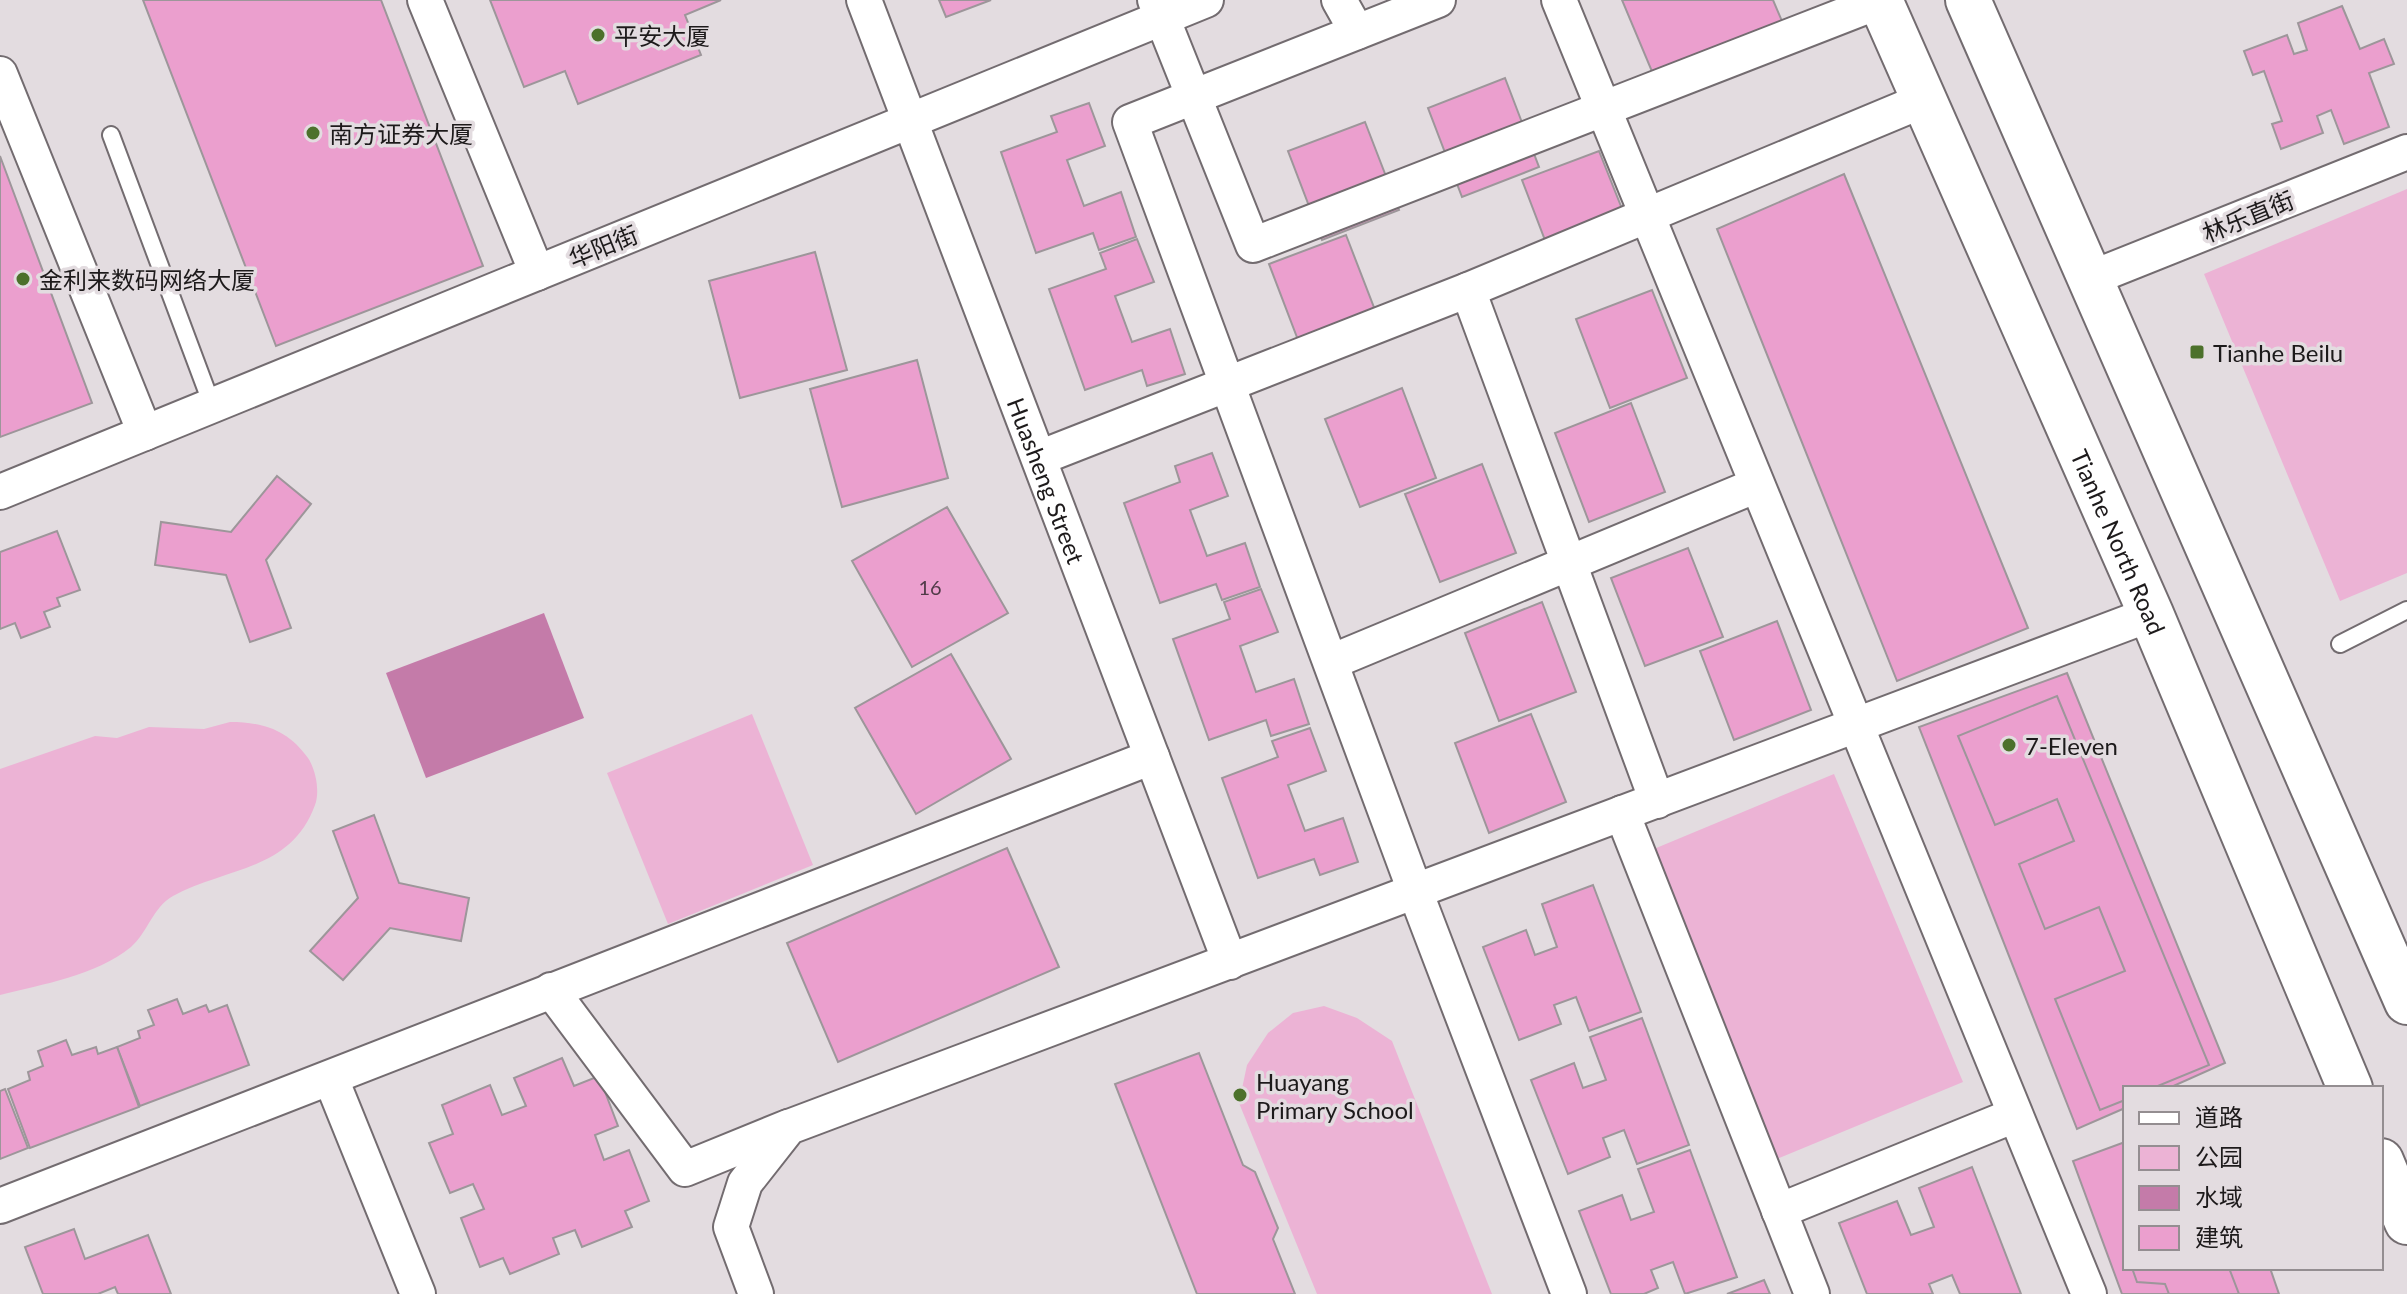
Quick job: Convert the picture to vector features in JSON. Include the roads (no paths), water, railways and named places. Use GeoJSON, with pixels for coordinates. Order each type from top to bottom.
{"type":"FeatureCollection","features":[{"type":"Feature","properties":{"kind":"main road","name":"Tianhe North Road"},"geometry":{"type":"LineString","coordinates":[[1882,0],[2151,614],[2349,1086]]}},
{"type":"Feature","properties":{"kind":"main road"},"geometry":{"type":"LineString","coordinates":[[1968,0],[2407,1002]]}},
{"type":"Feature","properties":{"kind":"main road"},"geometry":{"type":"LineString","coordinates":[[2383,1166],[2404,1222]]}},
{"type":"Feature","properties":{"kind":"street"},"geometry":{"type":"LineString","coordinates":[[425,0],[537,273]]}},
{"type":"Feature","properties":{"kind":"street","name":"Huasheng Street"},"geometry":{"type":"LineString","coordinates":[[864,0],[1230,962]]}},
{"type":"Feature","properties":{"kind":"street"},"geometry":{"type":"LineString","coordinates":[[1155,0],[1253,245],[1882,0]]}},
{"type":"Feature","properties":{"kind":"street","name":"华阳街"},"geometry":{"type":"LineString","coordinates":[[0,492],[1206,0]]}},
{"type":"Feature","properties":{"kind":"street"},"geometry":{"type":"LineString","coordinates":[[1339,0],[1357,32]]}},
{"type":"Feature","properties":{"kind":"street"},"geometry":{"type":"LineString","coordinates":[[1438,0],[1130,122],[1230,383],[1415,891],[1569,1294]]}},
{"type":"Feature","properties":{"kind":"street"},"geometry":{"type":"LineString","coordinates":[[1559,0],[2089,1294]]}},
{"type":"Feature","properties":{"kind":"street"},"geometry":{"type":"LineString","coordinates":[[0,74],[145,433]]}},
{"type":"Feature","properties":{"kind":"street"},"geometry":{"type":"LineString","coordinates":[[1039,458],[1646,218],[1924,100]]}},
{"type":"Feature","properties":{"kind":"street","name":"林乐直街"},"geometry":{"type":"LineString","coordinates":[[2089,279],[2407,152]]}},
{"type":"Feature","properties":{"kind":"street"},"geometry":{"type":"LineString","coordinates":[[1468,290],[1657,801]]}},
{"type":"Feature","properties":{"kind":"street"},"geometry":{"type":"LineString","coordinates":[[1331,662],[1757,485]]}},
{"type":"Feature","properties":{"kind":"street"},"geometry":{"type":"LineString","coordinates":[[551,990],[685,1169],[789,1127],[2151,614]]}},
{"type":"Feature","properties":{"kind":"street"},"geometry":{"type":"LineString","coordinates":[[0,1206],[1152,757]]}},
{"type":"Feature","properties":{"kind":"street"},"geometry":{"type":"LineString","coordinates":[[1622,813],[1812,1294]]}},
{"type":"Feature","properties":{"kind":"street"},"geometry":{"type":"LineString","coordinates":[[331,1079],[418,1294]]}},
{"type":"Feature","properties":{"kind":"street"},"geometry":{"type":"LineString","coordinates":[[1779,1211],[2015,1115]]}},
{"type":"Feature","properties":{"kind":"street"},"geometry":{"type":"LineString","coordinates":[[756,1294],[731,1227],[745,1183],[789,1127]]}},
{"type":"Feature","properties":{"kind":"lane"},"geometry":{"type":"LineString","coordinates":[[111,135],[212,405]]}},
{"type":"Feature","properties":{"kind":"lane"},"geometry":{"type":"LineString","coordinates":[[2340,644],[2407,610]]}},
{"type":"Feature","properties":{"kind":"water"},"geometry":{"type":"Polygon","coordinates":[[[544,613],[584,718],[426,778],[386,673],[544,613]]]}},
{"type":"Feature","properties":{"kind":"place","name":"平安大厦"},"geometry":{"type":"Point","coordinates":[598,35]}},
{"type":"Feature","properties":{"kind":"place","name":"南方证券大厦"},"geometry":{"type":"Point","coordinates":[313,133]}},
{"type":"Feature","properties":{"kind":"place","name":"金利来数码网络大厦"},"geometry":{"type":"Point","coordinates":[23,279]}},
{"type":"Feature","properties":{"kind":"place","name":"Tianhe Beilu"},"geometry":{"type":"Point","coordinates":[2197,352]}},
{"type":"Feature","properties":{"kind":"place","name":"7-Eleven"},"geometry":{"type":"Point","coordinates":[2009,745]}},
{"type":"Feature","properties":{"kind":"place","name":"Huayang Primary School"},"geometry":{"type":"Point","coordinates":[1240,1095]}}]}
